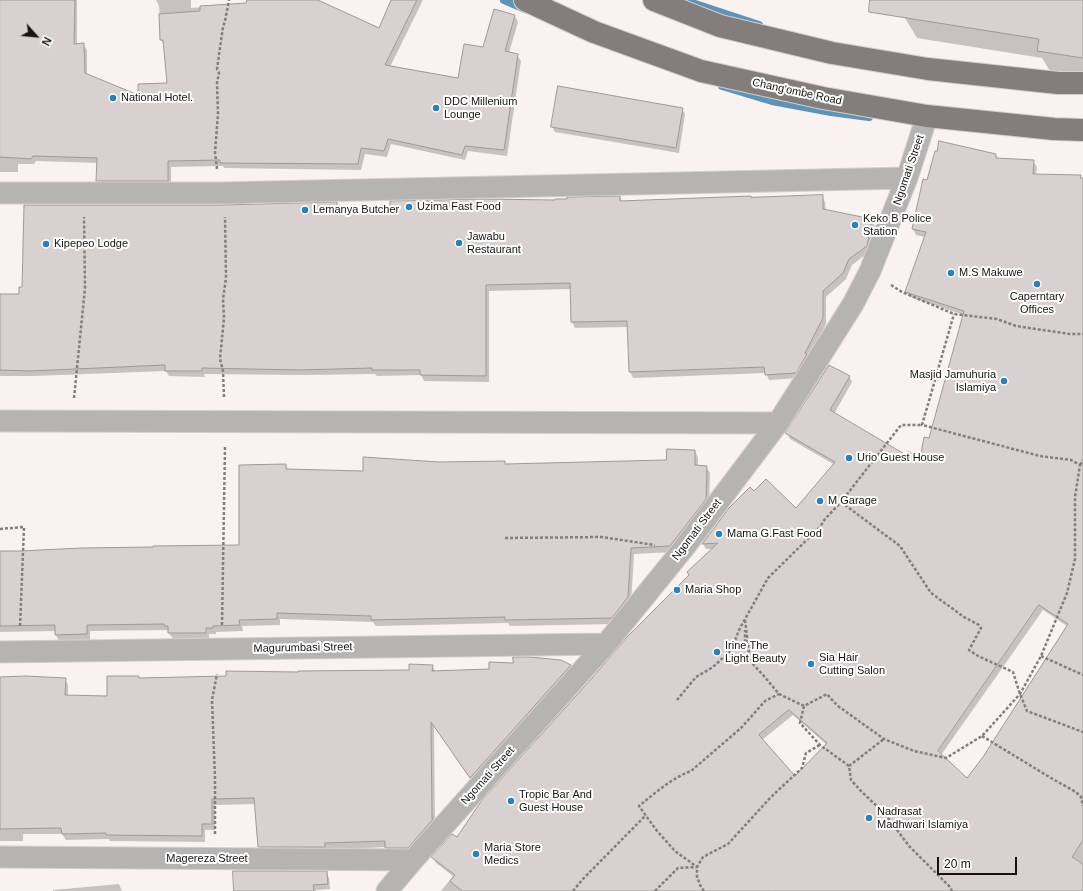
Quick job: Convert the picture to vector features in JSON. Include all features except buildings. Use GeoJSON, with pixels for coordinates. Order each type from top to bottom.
{"type":"FeatureCollection","features":[{"type":"Feature","properties":{"kind":"main road","name":"Chang'ombe Road"},"geometry":{"type":"LineString","coordinates":[[525,0],[594,32],[701,71],[823,98],[927,116],[1054,129],[1083,130]]}},
{"type":"Feature","properties":{"kind":"main road"},"geometry":{"type":"LineString","coordinates":[[654,0],[720,26],[832,53],[928,69],[1058,83],[1083,83]]}},
{"type":"Feature","properties":{"kind":"street","name":"Ngomati Street"},"geometry":{"type":"LineString","coordinates":[[387,891],[606,644],[683,549],[778,423],[853,304],[870,271],[908,178],[927,116]]}},
{"type":"Feature","properties":{"kind":"street"},"geometry":{"type":"LineString","coordinates":[[0,193],[221,194],[908,178]]}},
{"type":"Feature","properties":{"kind":"street"},"geometry":{"type":"LineString","coordinates":[[0,421],[778,423]]}},
{"type":"Feature","properties":{"kind":"street","name":"Magurumbasi Street"},"geometry":{"type":"LineString","coordinates":[[10,651],[606,644]]}},
{"type":"Feature","properties":{"kind":"street","name":"Magereza Street"},"geometry":{"type":"LineString","coordinates":[[0,857],[413,860]]}},
{"type":"Feature","properties":{"kind":"path"},"geometry":{"type":"LineString","coordinates":[[215,859],[215,778],[212,700],[222,649],[226,422],[223,371],[220,359],[224,318],[223,299],[226,278],[225,223],[224,207],[215,152],[218,114],[217,83],[219,72],[216,69],[229,0]]}},
{"type":"Feature","properties":{"kind":"path"},"geometry":{"type":"LineString","coordinates":[[74,406],[85,288],[83,193]]}},
{"type":"Feature","properties":{"kind":"path"},"geometry":{"type":"LineString","coordinates":[[870,271],[902,292],[954,314],[997,319],[1016,326],[1070,334],[1083,334]]}},
{"type":"Feature","properties":{"kind":"path"},"geometry":{"type":"LineString","coordinates":[[922,425],[954,314]]}},
{"type":"Feature","properties":{"kind":"path"},"geometry":{"type":"LineString","coordinates":[[735,640],[740,628],[768,578],[820,527],[901,425],[922,425],[1040,456],[1071,460],[1080,465]]}},
{"type":"Feature","properties":{"kind":"path"},"geometry":{"type":"LineString","coordinates":[[952,891],[950,887],[909,846],[885,814],[861,792],[851,780],[849,766],[820,745],[800,722],[804,706],[827,694],[838,706],[884,739],[914,751],[946,758],[982,736],[1020,694],[1041,656],[1067,593],[1075,559],[1075,497],[1080,465],[1083,460]]}},
{"type":"Feature","properties":{"kind":"path"},"geometry":{"type":"LineString","coordinates":[[841,502],[900,546],[931,594],[964,617],[979,625],[981,628],[969,650],[978,656],[1013,672],[1027,711],[1083,732]]}},
{"type":"Feature","properties":{"kind":"path"},"geometry":{"type":"LineString","coordinates":[[0,529],[24,527],[10,651]]}},
{"type":"Feature","properties":{"kind":"path"},"geometry":{"type":"LineString","coordinates":[[506,538],[602,538],[683,549]]}},
{"type":"Feature","properties":{"kind":"path"},"geometry":{"type":"LineString","coordinates":[[745,620],[750,661],[764,675],[779,694],[804,706]]}},
{"type":"Feature","properties":{"kind":"path"},"geometry":{"type":"LineString","coordinates":[[677,700],[696,677],[713,667],[728,653],[745,642],[745,620]]}},
{"type":"Feature","properties":{"kind":"path"},"geometry":{"type":"LineString","coordinates":[[1041,656],[1083,675]]}},
{"type":"Feature","properties":{"kind":"path"},"geometry":{"type":"LineString","coordinates":[[697,867],[675,851],[657,831],[639,806],[667,785],[691,771],[741,728],[765,702],[779,694]]}},
{"type":"Feature","properties":{"kind":"path"},"geometry":{"type":"LineString","coordinates":[[982,736],[1076,792],[1081,797],[1083,806]]}},
{"type":"Feature","properties":{"kind":"path"},"geometry":{"type":"LineString","coordinates":[[849,766],[884,739]]}},
{"type":"Feature","properties":{"kind":"path"},"geometry":{"type":"LineString","coordinates":[[704,891],[700,887],[697,878],[697,867],[703,856],[728,844],[766,803],[802,768],[806,753],[820,745]]}},
{"type":"Feature","properties":{"kind":"path"},"geometry":{"type":"LineString","coordinates":[[573,891],[646,815]]}},
{"type":"Feature","properties":{"kind":"path"},"geometry":{"type":"LineString","coordinates":[[655,891],[678,868],[697,867]]}},
{"type":"Feature","properties":{"kind":"waterway"},"geometry":{"type":"LineString","coordinates":[[504,0],[525,9]]}},
{"type":"Feature","properties":{"kind":"waterway"},"geometry":{"type":"LineString","coordinates":[[683,0],[759,25]]}},
{"type":"Feature","properties":{"kind":"waterway"},"geometry":{"type":"LineString","coordinates":[[722,86],[772,101],[831,112],[869,117]]}},
{"type":"Feature","properties":{"kind":"place","name":"National Hotel."},"geometry":{"type":"Point","coordinates":[113,98]}},
{"type":"Feature","properties":{"kind":"place","name":"DDC Millenium Lounge"},"geometry":{"type":"Point","coordinates":[436,108]}},
{"type":"Feature","properties":{"kind":"place","name":"Uzima Fast Food"},"geometry":{"type":"Point","coordinates":[409,207]}},
{"type":"Feature","properties":{"kind":"place","name":"Lemanya Butcher"},"geometry":{"type":"Point","coordinates":[305,210]}},
{"type":"Feature","properties":{"kind":"place","name":"Keko B Police Station"},"geometry":{"type":"Point","coordinates":[855,225]}},
{"type":"Feature","properties":{"kind":"place","name":"Jawabu Restaurant"},"geometry":{"type":"Point","coordinates":[459,243]}},
{"type":"Feature","properties":{"kind":"place","name":"Kipepeo Lodge"},"geometry":{"type":"Point","coordinates":[46,244]}},
{"type":"Feature","properties":{"kind":"place","name":"M.S Makuwe"},"geometry":{"type":"Point","coordinates":[951,273]}},
{"type":"Feature","properties":{"kind":"place","name":"Caperntary Offices"},"geometry":{"type":"Point","coordinates":[1037,284]}},
{"type":"Feature","properties":{"kind":"place","name":"Masjid Jamuhuria Islamiya"},"geometry":{"type":"Point","coordinates":[1004,381]}},
{"type":"Feature","properties":{"kind":"place","name":"Urio Guest House"},"geometry":{"type":"Point","coordinates":[849,458]}},
{"type":"Feature","properties":{"kind":"place","name":"M Garage"},"geometry":{"type":"Point","coordinates":[820,501]}},
{"type":"Feature","properties":{"kind":"place","name":"Mama G.Fast Food"},"geometry":{"type":"Point","coordinates":[719,534]}},
{"type":"Feature","properties":{"kind":"place","name":"Maria Shop"},"geometry":{"type":"Point","coordinates":[677,590]}},
{"type":"Feature","properties":{"kind":"place","name":"Irine The Light Beauty"},"geometry":{"type":"Point","coordinates":[717,652]}},
{"type":"Feature","properties":{"kind":"place","name":"Sia Hair Cutting Salon"},"geometry":{"type":"Point","coordinates":[811,664]}},
{"type":"Feature","properties":{"kind":"place","name":"Tropic Bar And Guest House"},"geometry":{"type":"Point","coordinates":[511,801]}},
{"type":"Feature","properties":{"kind":"place","name":"Nadrasat Madhwari Islamiya"},"geometry":{"type":"Point","coordinates":[869,818]}},
{"type":"Feature","properties":{"kind":"place","name":"Maria Store Medics"},"geometry":{"type":"Point","coordinates":[476,854]}}]}
